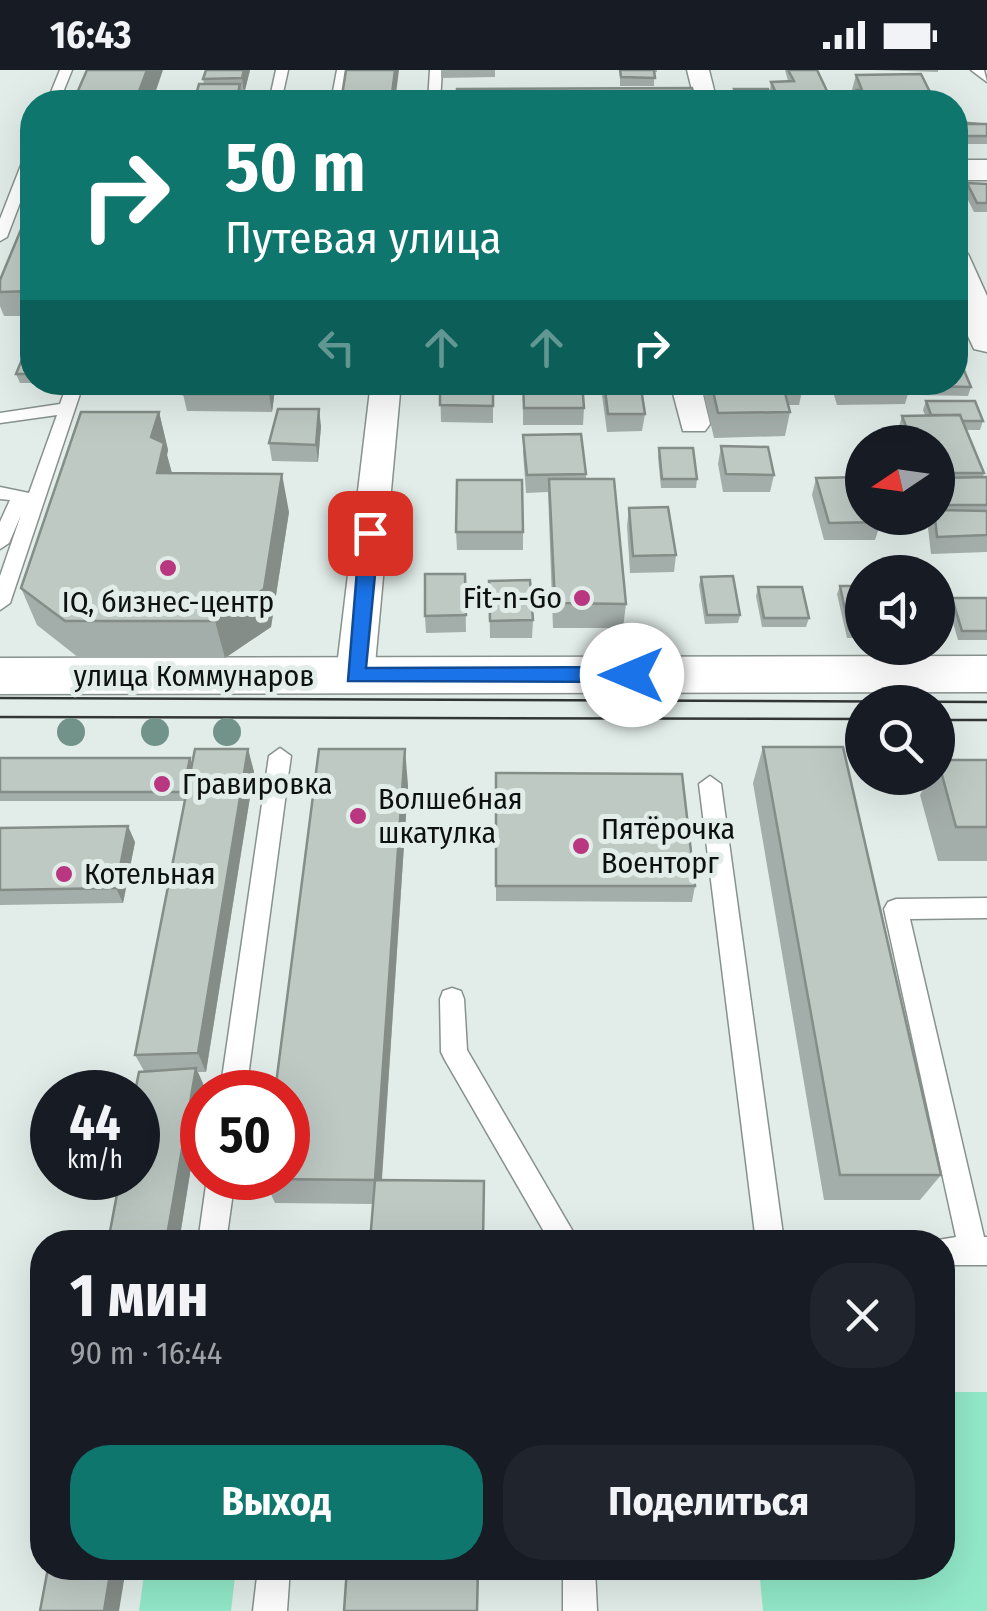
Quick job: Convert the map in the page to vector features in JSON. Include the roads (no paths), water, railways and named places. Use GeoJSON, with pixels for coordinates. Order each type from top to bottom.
{"type":"FeatureCollection","features":[{"type":"Feature","properties":{"kind":"main road"},"geometry":{"type":"LineString","coordinates":[[968,294],[987,341]]}},
{"type":"Feature","properties":{"kind":"main road","name":"улица Коммунаров"},"geometry":{"type":"LineString","coordinates":[[0,676],[987,674]]}},
{"type":"Feature","properties":{"kind":"street"},"geometry":{"type":"LineString","coordinates":[[355,675],[385,395]]}},
{"type":"Feature","properties":{"kind":"street"},"geometry":{"type":"LineString","coordinates":[[687,395],[694,424]]}},
{"type":"Feature","properties":{"kind":"lane"},"geometry":{"type":"LineString","coordinates":[[977,70],[987,78]]}},
{"type":"Feature","properties":{"kind":"lane"},"geometry":{"type":"LineString","coordinates":[[0,237],[20,186]]}},
{"type":"Feature","properties":{"kind":"lane"},"geometry":{"type":"LineString","coordinates":[[0,603],[72,395]]}},
{"type":"Feature","properties":{"kind":"lane"},"geometry":{"type":"LineString","coordinates":[[0,418],[68,408]]}},
{"type":"Feature","properties":{"kind":"lane"},"geometry":{"type":"LineString","coordinates":[[0,493],[21,495],[0,543]]}},
{"type":"Feature","properties":{"kind":"lane"},"geometry":{"type":"LineString","coordinates":[[237,1070],[282,785],[280,756]]}},
{"type":"Feature","properties":{"kind":"lane"},"geometry":{"type":"LineString","coordinates":[[710,784],[768,1230]]}},
{"type":"Feature","properties":{"kind":"lane"},"geometry":{"type":"LineString","coordinates":[[980,1251],[896,909],[987,908]]}},
{"type":"Feature","properties":{"kind":"lane"},"geometry":{"type":"LineString","coordinates":[[452,999],[454,1052],[558,1230]]}},
{"type":"Feature","properties":{"kind":"lane"},"geometry":{"type":"LineString","coordinates":[[214,1230],[218,1200]]}},
{"type":"Feature","properties":{"kind":"lane"},"geometry":{"type":"LineString","coordinates":[[270,1611],[273,1580]]}},
{"type":"Feature","properties":{"kind":"lane"},"geometry":{"type":"LineString","coordinates":[[579,1580],[580,1611]]}},
{"type":"Feature","properties":{"kind":"tram line"},"geometry":{"type":"LineString","coordinates":[[0,698],[987,702]]}},
{"type":"Feature","properties":{"kind":"tram line"},"geometry":{"type":"LineString","coordinates":[[0,717],[845,719]]}},
{"type":"Feature","properties":{"kind":"tram line"},"geometry":{"type":"LineString","coordinates":[[955,720],[987,720]]}},
{"type":"Feature","properties":{"kind":"place","name":"IQ, бизнес-центр"},"geometry":{"type":"Point","coordinates":[168,568]}},
{"type":"Feature","properties":{"kind":"place","name":"Fit-n-Go"},"geometry":{"type":"Point","coordinates":[582,598]}},
{"type":"Feature","properties":{"kind":"place","name":"Гравировка"},"geometry":{"type":"Point","coordinates":[162,784]}},
{"type":"Feature","properties":{"kind":"place","name":"Волшебная шкатулка"},"geometry":{"type":"Point","coordinates":[358,816]}},
{"type":"Feature","properties":{"kind":"place","name":"Пятёрочка Военторг"},"geometry":{"type":"Point","coordinates":[581,846]}},
{"type":"Feature","properties":{"kind":"place","name":"Котельная"},"geometry":{"type":"Point","coordinates":[64,874]}}]}
